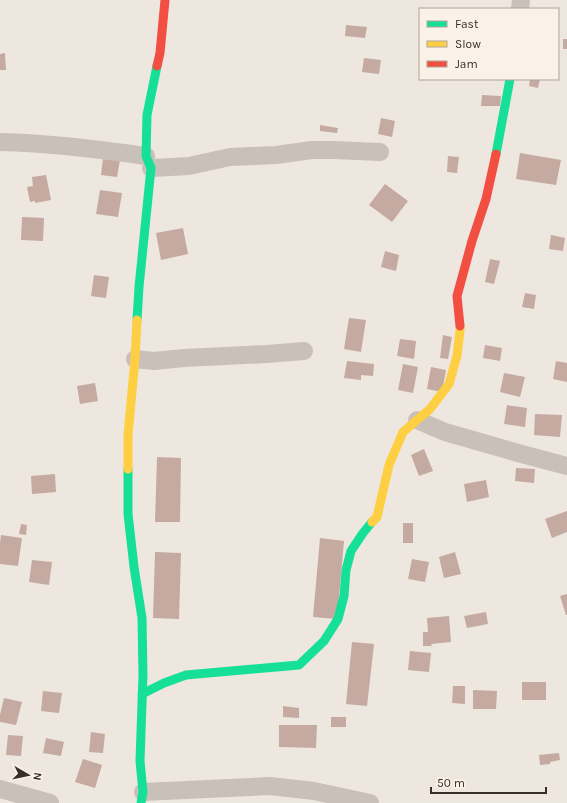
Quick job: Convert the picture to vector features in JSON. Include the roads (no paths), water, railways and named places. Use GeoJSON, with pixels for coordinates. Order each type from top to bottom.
{"type":"FeatureCollection","features":[{"type":"Feature","properties":{"kind":"street"},"geometry":{"type":"LineString","coordinates":[[165,0],[160,53],[148,115],[148,162],[135,359],[128,435],[128,514],[142,618],[140,761],[142,798],[270,786],[314,791],[370,803]]}},
{"type":"Feature","properties":{"kind":"street"},"geometry":{"type":"LineString","coordinates":[[142,694],[164,683],[186,675],[299,665],[324,641],[338,619],[344,596],[346,570],[351,552],[363,533],[377,517],[389,465],[403,432],[430,409],[449,384],[457,356],[460,331],[457,296],[472,241],[486,199],[510,80]]}},
{"type":"Feature","properties":{"kind":"street"},"geometry":{"type":"LineString","coordinates":[[0,142],[104,150],[148,162],[189,166],[230,157],[276,155],[312,150],[380,152]]}},
{"type":"Feature","properties":{"kind":"street"},"geometry":{"type":"LineString","coordinates":[[135,359],[154,361],[267,354],[304,350]]}},
{"type":"Feature","properties":{"kind":"street"},"geometry":{"type":"LineString","coordinates":[[417,420],[445,432],[567,466]]}},
{"type":"Feature","properties":{"kind":"street"},"geometry":{"type":"LineString","coordinates":[[0,789],[50,803]]}}]}
